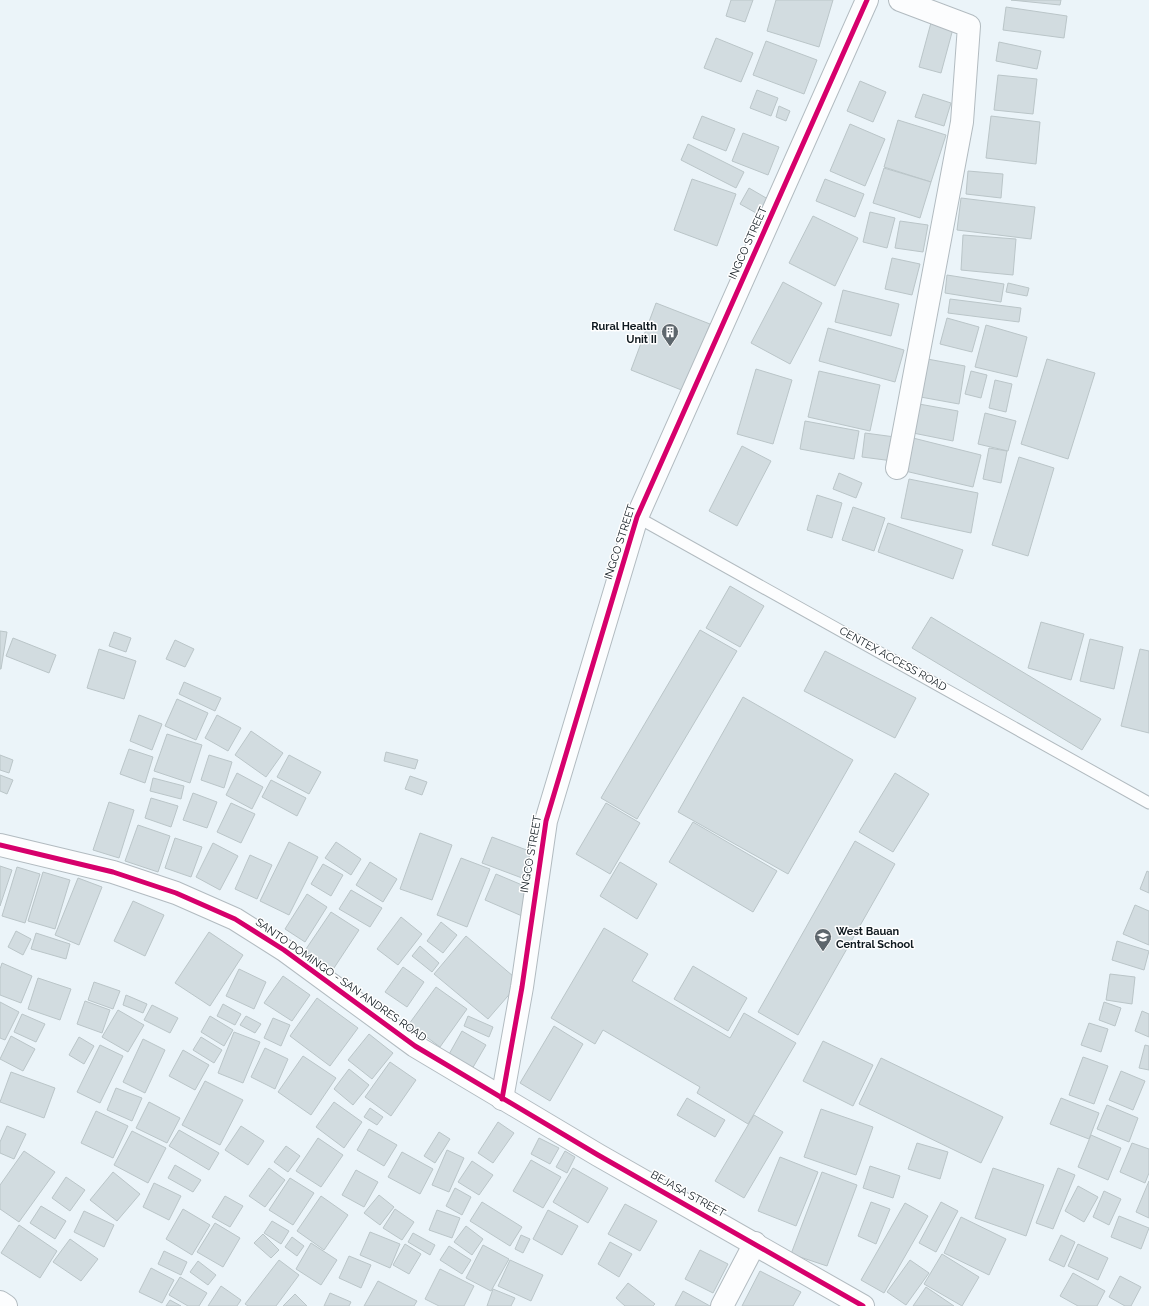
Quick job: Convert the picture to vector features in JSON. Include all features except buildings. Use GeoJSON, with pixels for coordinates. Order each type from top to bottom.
{"type":"FeatureCollection","features":[{"type":"Feature","properties":{"kind":"street","name":"INGCO STREET"},"geometry":{"type":"LineString","coordinates":[[502,1099],[522,987],[546,820],[637,517],[867,0]]}},
{"type":"Feature","properties":{"kind":"street"},"geometry":{"type":"LineString","coordinates":[[897,468],[962,122],[969,26],[900,0]]}},
{"type":"Feature","properties":{"kind":"street","name":"SANTO DOMINGO - SAN ANDRES ROAD"},"geometry":{"type":"LineString","coordinates":[[0,845],[113,872],[176,893],[235,919],[284,950],[415,1046],[502,1099]]}},
{"type":"Feature","properties":{"kind":"street","name":"BEJASA STREET"},"geometry":{"type":"LineString","coordinates":[[502,1099],[863,1306]]}},
{"type":"Feature","properties":{"kind":"street"},"geometry":{"type":"LineString","coordinates":[[722,1306],[755,1243]]}},
{"type":"Feature","properties":{"kind":"street"},"geometry":{"type":"LineString","coordinates":[[0,1302],[6,1306]]}},
{"type":"Feature","properties":{"kind":"lane","name":"CENTEX ACCESS ROAD"},"geometry":{"type":"LineString","coordinates":[[637,517],[1149,803]]}},
{"type":"Feature","properties":{"kind":"cycle path"},"geometry":{"type":"LineString","coordinates":[[502,1099],[522,987],[546,821],[637,517],[867,0]]}},
{"type":"Feature","properties":{"kind":"cycle path"},"geometry":{"type":"LineString","coordinates":[[0,845],[113,872],[176,893],[235,919],[284,950],[415,1046],[598,1155],[863,1306]]}},
{"type":"Feature","properties":{"kind":"place","name":"Rural Health Unit II"},"geometry":{"type":"Point","coordinates":[670,347]}},
{"type":"Feature","properties":{"kind":"place","name":"West Bauan Central School"},"geometry":{"type":"Point","coordinates":[823,952]}}]}
